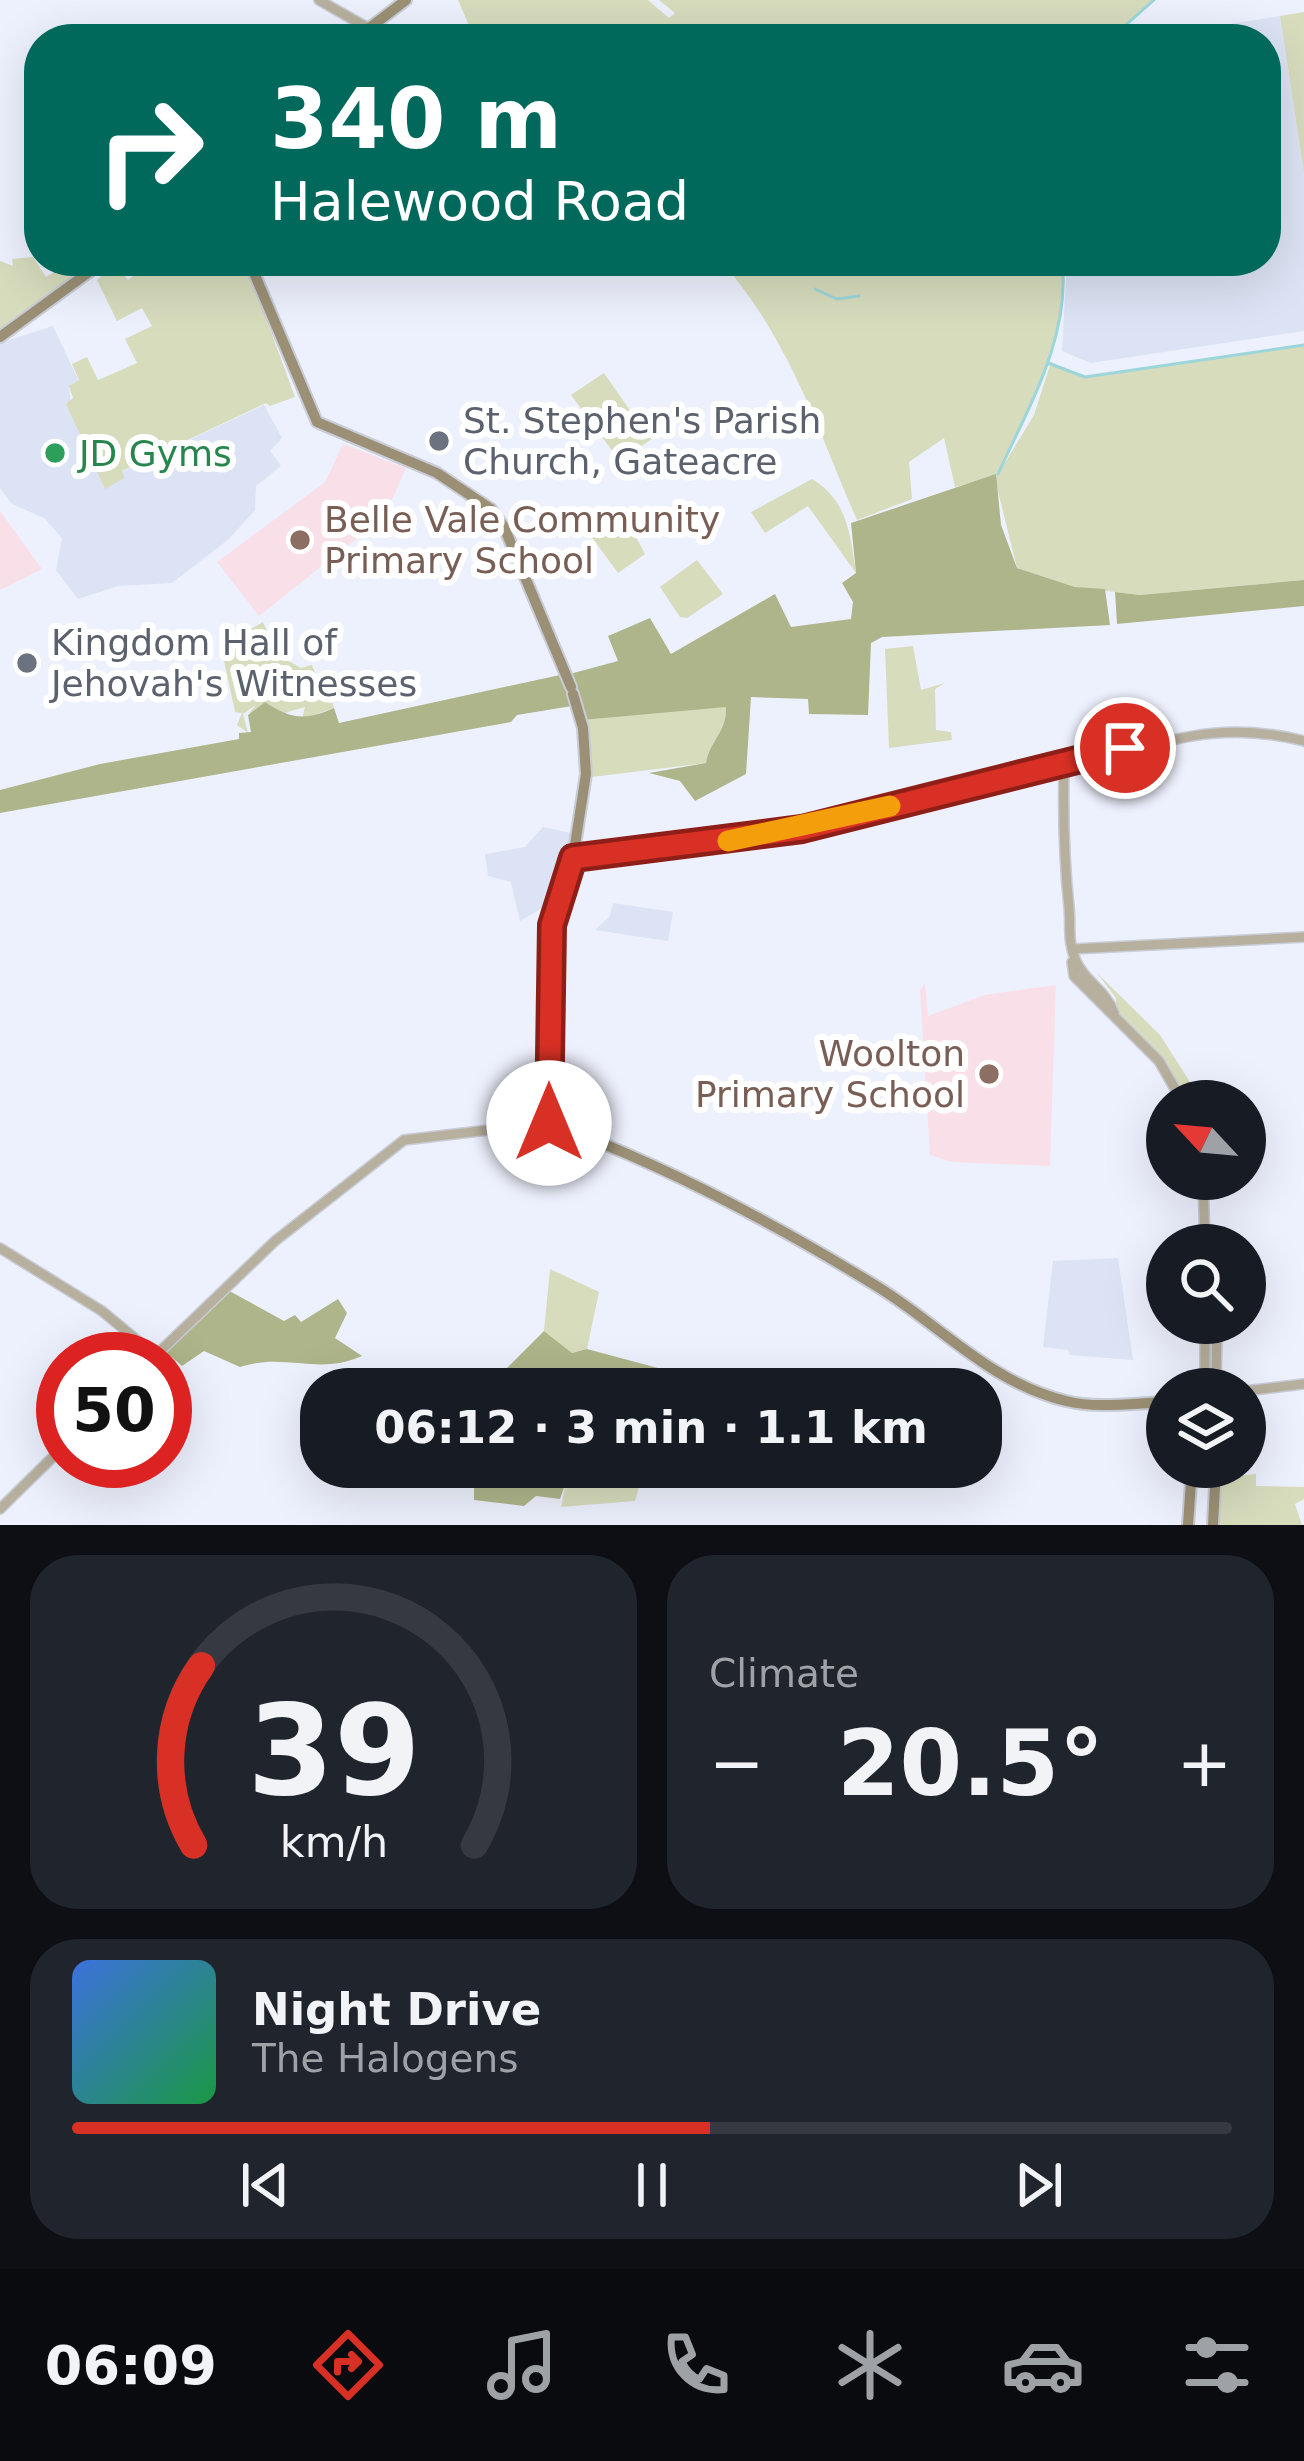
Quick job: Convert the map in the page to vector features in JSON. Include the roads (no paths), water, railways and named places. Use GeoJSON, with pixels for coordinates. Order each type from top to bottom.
{"type":"FeatureCollection","features":[{"type":"Feature","properties":{"kind":"main road"},"geometry":{"type":"LineString","coordinates":[[373,24],[406,0]]}},
{"type":"Feature","properties":{"kind":"main road"},"geometry":{"type":"LineString","coordinates":[[0,337],[83,276]]}},
{"type":"Feature","properties":{"kind":"main road"},"geometry":{"type":"LineString","coordinates":[[255,276],[317,422],[437,472],[497,516],[572,691],[584,728],[586,774],[573,858],[552,925],[549,1123],[605,1143],[775,1226],[917,1312],[952,1346],[1032,1389],[1085,1405],[1146,1403]]}},
{"type":"Feature","properties":{"kind":"main road"},"geometry":{"type":"LineString","coordinates":[[1188,1525],[1191,1488]]}},
{"type":"Feature","properties":{"kind":"main road"},"geometry":{"type":"LineString","coordinates":[[1214,1525],[1215,1488]]}},
{"type":"Feature","properties":{"kind":"street"},"geometry":{"type":"LineString","coordinates":[[319,0],[362,24]]}},
{"type":"Feature","properties":{"kind":"street"},"geometry":{"type":"LineString","coordinates":[[349,16],[351,24]]}},
{"type":"Feature","properties":{"kind":"street"},"geometry":{"type":"LineString","coordinates":[[573,858],[802,829],[1008,773],[1064,766],[1206,730],[1250,729],[1304,741]]}},
{"type":"Feature","properties":{"kind":"street"},"geometry":{"type":"LineString","coordinates":[[1064,766],[1062,876],[1073,953],[1107,994],[1114,1013],[1159,1060],[1170,1080]]}},
{"type":"Feature","properties":{"kind":"street"},"geometry":{"type":"LineString","coordinates":[[1073,953],[1304,938]]}},
{"type":"Feature","properties":{"kind":"street"},"geometry":{"type":"LineString","coordinates":[[179,1332],[275,1241],[404,1140],[549,1123]]}},
{"type":"Feature","properties":{"kind":"street"},"geometry":{"type":"LineString","coordinates":[[0,1248],[101,1311],[124,1332]]}},
{"type":"Feature","properties":{"kind":"street"},"geometry":{"type":"LineString","coordinates":[[1266,1389],[1304,1384]]}},
{"type":"Feature","properties":{"kind":"street"},"geometry":{"type":"LineString","coordinates":[[0,1510],[36,1474]]}},
{"type":"Feature","properties":{"kind":"waterway"},"geometry":{"type":"LineString","coordinates":[[1127,24],[1154,0]]}},
{"type":"Feature","properties":{"kind":"waterway"},"geometry":{"type":"LineString","coordinates":[[998,474],[1054,344],[1063,276]]}},
{"type":"Feature","properties":{"kind":"waterway"},"geometry":{"type":"LineString","coordinates":[[815,289],[837,299],[859,296]]}},
{"type":"Feature","properties":{"kind":"waterway"},"geometry":{"type":"LineString","coordinates":[[1048,363],[1085,377],[1304,345]]}},
{"type":"Feature","properties":{"kind":"place","name":"St. Stephen's Parish Church, Gateacre"},"geometry":{"type":"Point","coordinates":[439,441]}},
{"type":"Feature","properties":{"kind":"place","name":"JD Gyms"},"geometry":{"type":"Point","coordinates":[55,453]}},
{"type":"Feature","properties":{"kind":"place","name":"Belle Vale Community Primary School"},"geometry":{"type":"Point","coordinates":[300,540]}},
{"type":"Feature","properties":{"kind":"place","name":"Kingdom Hall of Jehovah's Witnesses"},"geometry":{"type":"Point","coordinates":[27,663]}},
{"type":"Feature","properties":{"kind":"place","name":"Woolton Primary School"},"geometry":{"type":"Point","coordinates":[989,1074]}}]}
